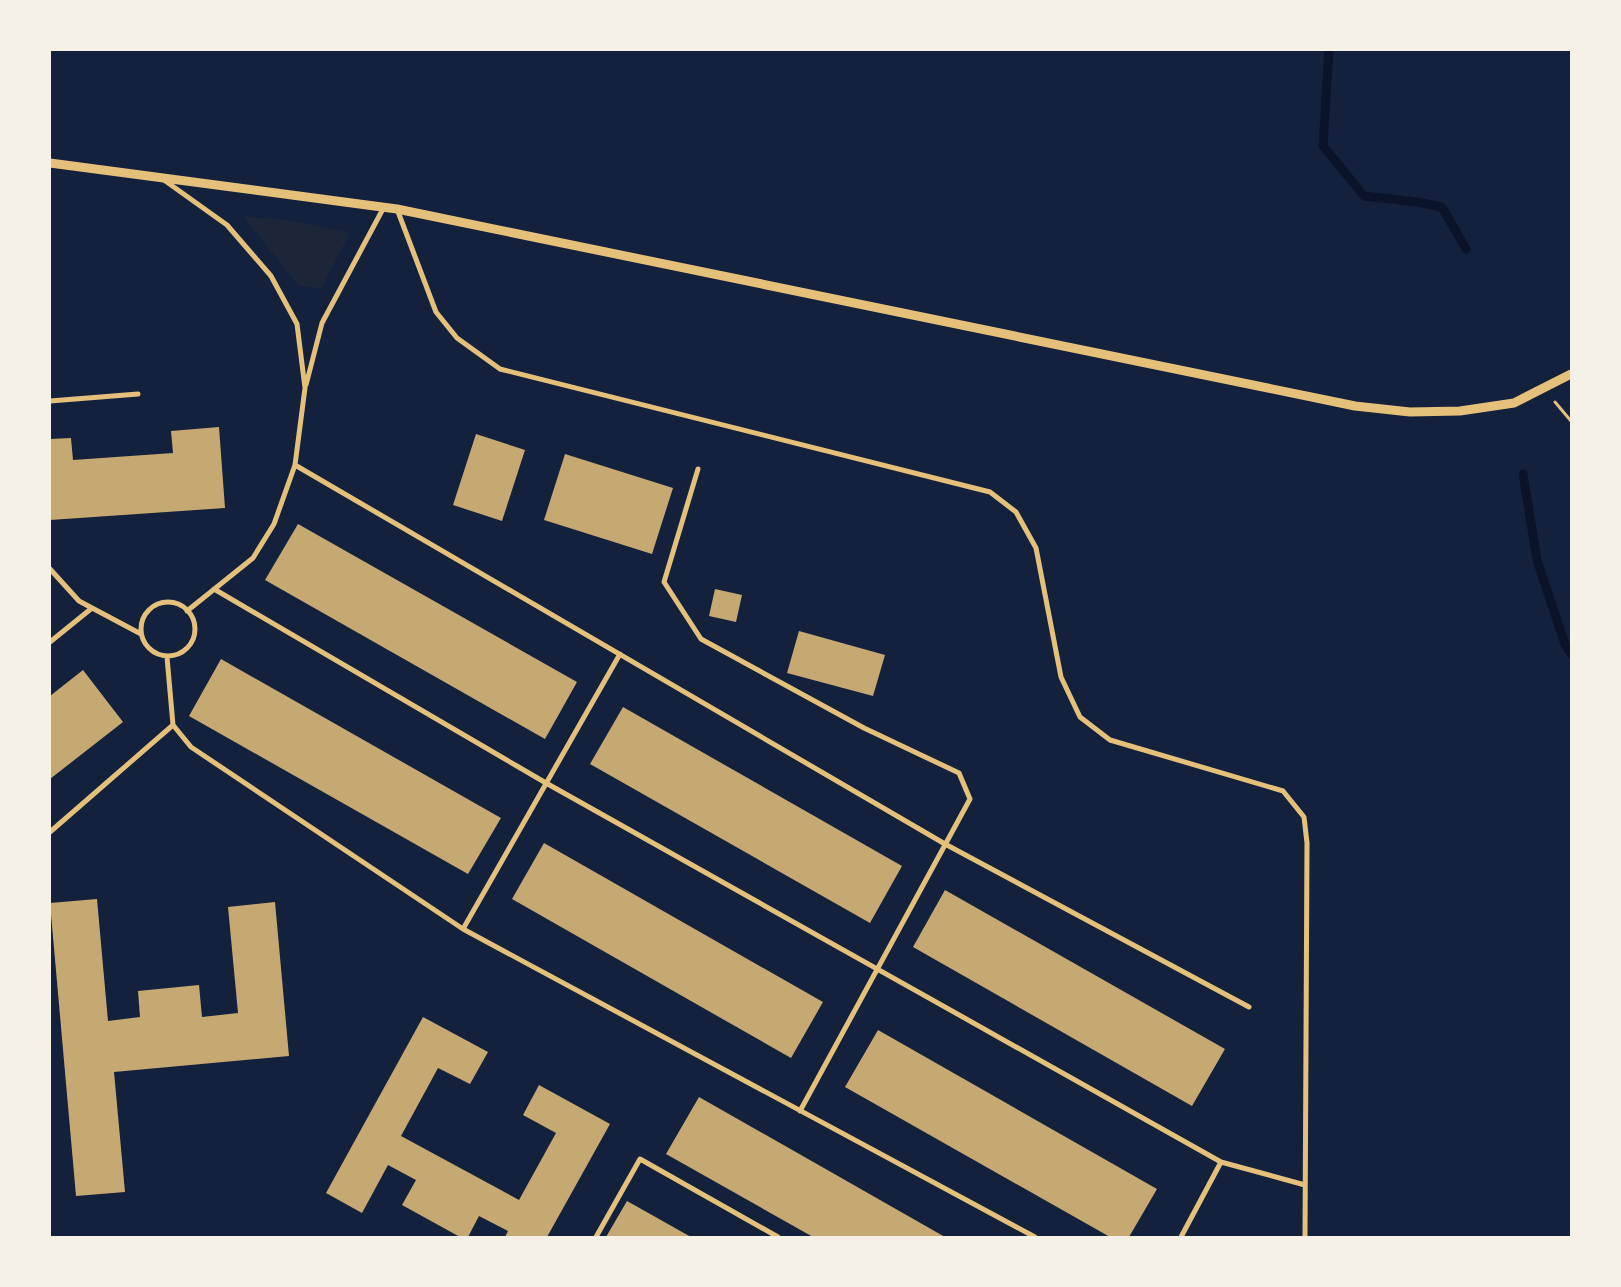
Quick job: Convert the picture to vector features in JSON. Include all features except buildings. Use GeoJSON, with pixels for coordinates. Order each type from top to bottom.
{"type":"FeatureCollection","features":[{"type":"Feature","properties":{"kind":"street"},"geometry":{"type":"LineString","coordinates":[[50,163],[397,209],[1355,406],[1410,412],[1460,411],[1514,403],[1571,374]]}},
{"type":"Feature","properties":{"kind":"street"},"geometry":{"type":"LineString","coordinates":[[161,178],[227,225],[272,276],[297,324],[305,388]]}},
{"type":"Feature","properties":{"kind":"street"},"geometry":{"type":"LineString","coordinates":[[187,611],[253,558],[274,524],[295,465],[305,388],[322,323],[384,207]]}},
{"type":"Feature","properties":{"kind":"street"},"geometry":{"type":"LineString","coordinates":[[397,209],[436,312],[457,338],[500,369],[990,492],[1016,512],[1036,548],[1061,677],[1080,717],[1110,740],[1282,791],[1304,817],[1307,843],[1305,1237]]}},
{"type":"Feature","properties":{"kind":"street"},"geometry":{"type":"LineString","coordinates":[[50,401],[138,394]]}},
{"type":"Feature","properties":{"kind":"street"},"geometry":{"type":"LineString","coordinates":[[295,465],[945,844],[1249,1007]]}},
{"type":"Feature","properties":{"kind":"street"},"geometry":{"type":"LineString","coordinates":[[698,469],[664,582],[701,638],[864,728],[959,773],[970,799],[800,1111]]}},
{"type":"Feature","properties":{"kind":"street"},"geometry":{"type":"LineString","coordinates":[[50,569],[80,602],[140,634]]}},
{"type":"Feature","properties":{"kind":"street"},"geometry":{"type":"LineString","coordinates":[[214,589],[546,783],[1221,1162],[1305,1185]]}},
{"type":"Feature","properties":{"kind":"street"},"geometry":{"type":"LineString","coordinates":[[172,603],[181,606],[187,611],[195,626],[191,644],[184,651],[167,657],[158,655],[150,650],[140,634],[143,617],[156,605],[172,603]]}},
{"type":"Feature","properties":{"kind":"street"},"geometry":{"type":"LineString","coordinates":[[50,642],[92,608]]}},
{"type":"Feature","properties":{"kind":"street"},"geometry":{"type":"LineString","coordinates":[[463,929],[620,654]]}},
{"type":"Feature","properties":{"kind":"street"},"geometry":{"type":"LineString","coordinates":[[167,657],[173,725],[191,747],[463,929],[1035,1237]]}},
{"type":"Feature","properties":{"kind":"street"},"geometry":{"type":"LineString","coordinates":[[50,832],[173,725]]}},
{"type":"Feature","properties":{"kind":"street"},"geometry":{"type":"LineString","coordinates":[[596,1237],[640,1159],[778,1237]]}},
{"type":"Feature","properties":{"kind":"street"},"geometry":{"type":"LineString","coordinates":[[1181,1237],[1221,1162]]}},
{"type":"Feature","properties":{"kind":"shaded area"},"geometry":{"type":"Polygon","coordinates":[[[243,216],[294,221],[350,233],[321,289],[298,285],[243,216]]]}},
{"type":"Feature","properties":{"kind":"waterway"},"geometry":{"type":"LineString","coordinates":[[1329,50],[1323,146],[1364,196],[1442,207],[1466,249]]}},
{"type":"Feature","properties":{"kind":"waterway"},"geometry":{"type":"LineString","coordinates":[[1523,474],[1537,560],[1565,644],[1571,654]]}}]}
